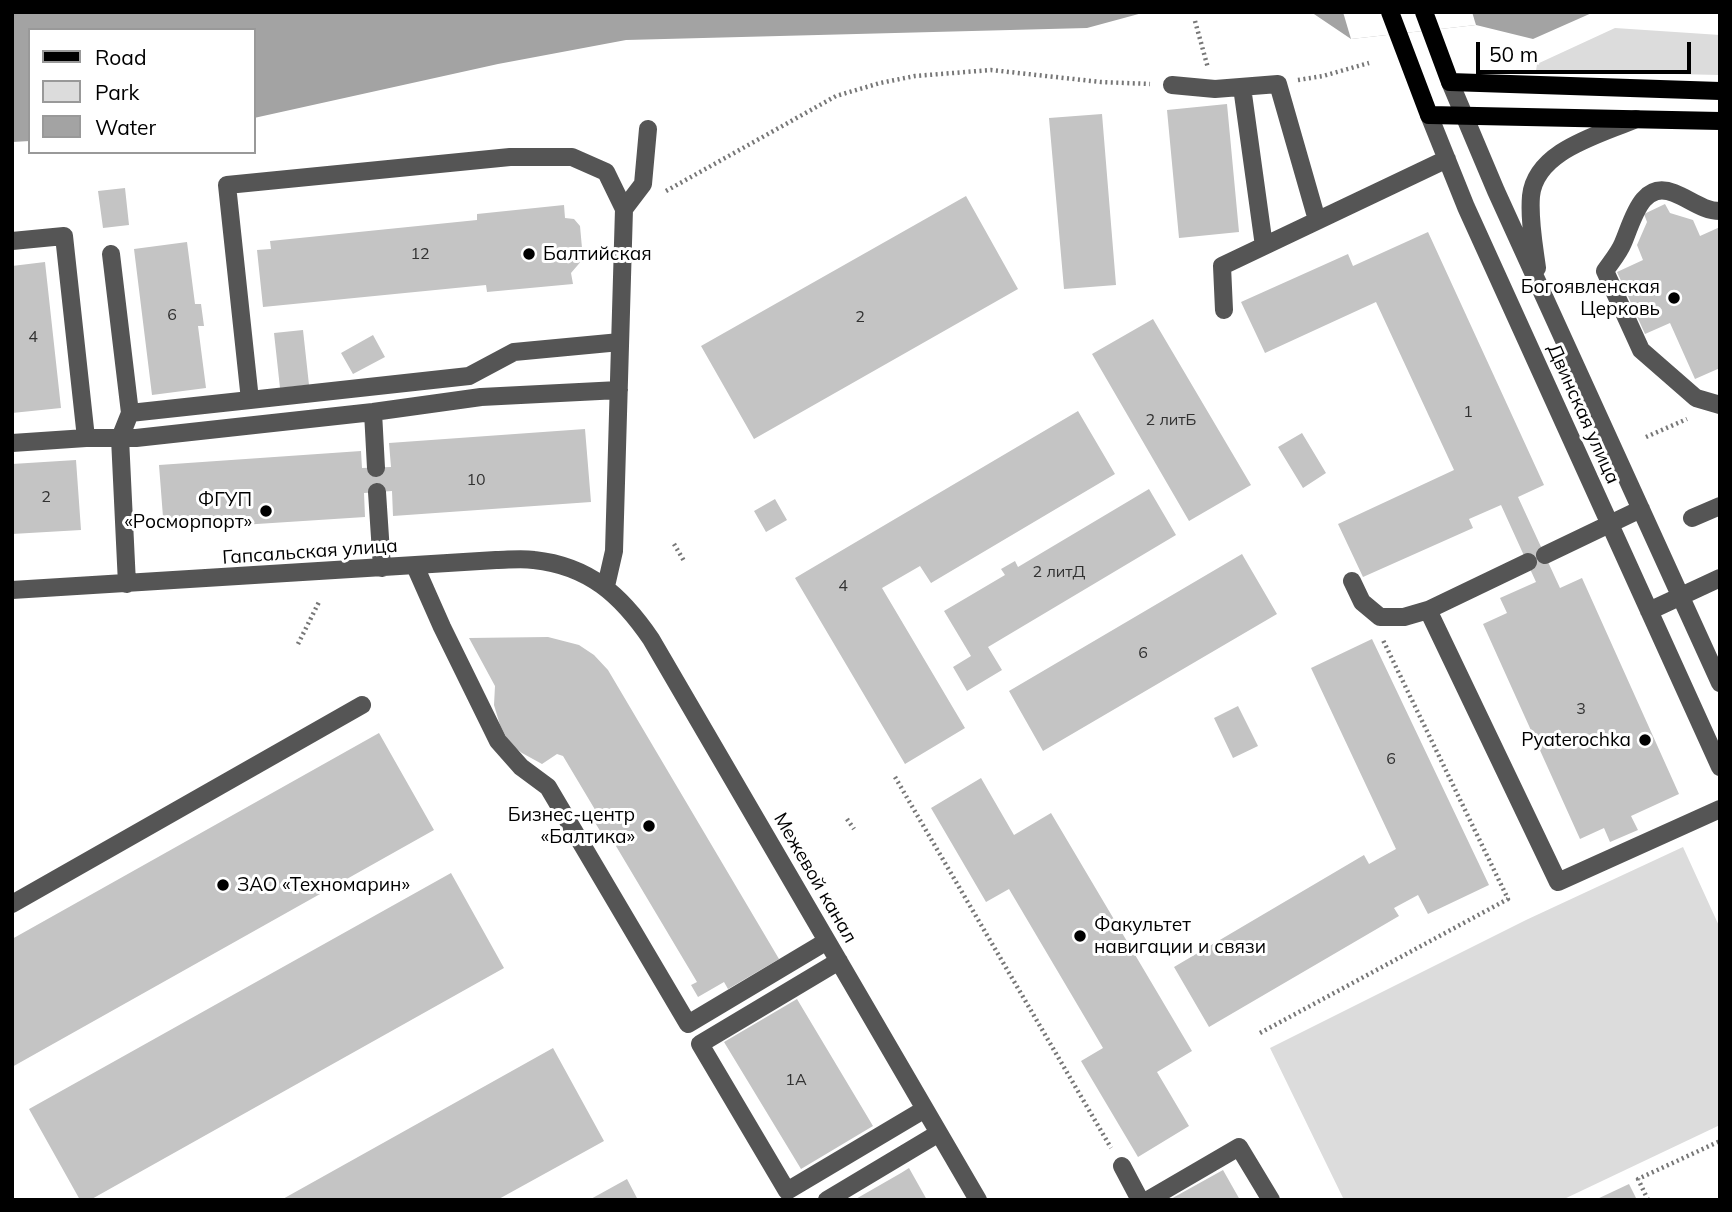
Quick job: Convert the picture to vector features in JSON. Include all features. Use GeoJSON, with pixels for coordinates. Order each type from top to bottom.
{"type":"FeatureCollection","features":[{"type":"Feature","properties":{"kind":"main road","name":"Двинская улица"},"geometry":{"type":"LineString","coordinates":[[1390,12],[1429,115]]}},
{"type":"Feature","properties":{"kind":"main road","name":"Двинская улица"},"geometry":{"type":"LineString","coordinates":[[1424,12],[1450,82]]}},
{"type":"Feature","properties":{"kind":"main road"},"geometry":{"type":"LineString","coordinates":[[1450,82],[1720,91]]}},
{"type":"Feature","properties":{"kind":"main road"},"geometry":{"type":"LineString","coordinates":[[1429,115],[1720,121]]}},
{"type":"Feature","properties":{"kind":"street","name":"Двинская улица"},"geometry":{"type":"LineString","coordinates":[[1450,82],[1538,285],[1720,683]]}},
{"type":"Feature","properties":{"kind":"street"},"geometry":{"type":"LineString","coordinates":[[1172,85],[1215,89],[1278,84],[1317,220]]}},
{"type":"Feature","properties":{"kind":"street"},"geometry":{"type":"LineString","coordinates":[[1242,87],[1264,246]]}},
{"type":"Feature","properties":{"kind":"street","name":"Двинская улица"},"geometry":{"type":"LineString","coordinates":[[1429,115],[1720,767]]}},
{"type":"Feature","properties":{"kind":"street"},"geometry":{"type":"LineString","coordinates":[[1538,285],[1531,194],[1539,172],[1560,152],[1636,119]]}},
{"type":"Feature","properties":{"kind":"street"},"geometry":{"type":"LineString","coordinates":[[624,209],[643,184],[648,129]]}},
{"type":"Feature","properties":{"kind":"street"},"geometry":{"type":"LineString","coordinates":[[250,400],[227,185],[510,157],[572,157],[606,172],[624,209],[614,551],[606,586]]}},
{"type":"Feature","properties":{"kind":"street"},"geometry":{"type":"LineString","coordinates":[[1224,310],[1222,266],[1447,159]]}},
{"type":"Feature","properties":{"kind":"street"},"geometry":{"type":"LineString","coordinates":[[1720,211],[1711,211],[1672,192],[1661,190],[1650,193],[1641,200],[1622,246],[1605,271],[1641,350],[1696,398],[1720,405]]}},
{"type":"Feature","properties":{"kind":"street"},"geometry":{"type":"LineString","coordinates":[[12,242],[64,236],[86,438]]}},
{"type":"Feature","properties":{"kind":"street"},"geometry":{"type":"LineString","coordinates":[[111,254],[130,412],[120,438],[127,584]]}},
{"type":"Feature","properties":{"kind":"street"},"geometry":{"type":"LineString","coordinates":[[130,412],[469,376],[514,352],[620,342]]}},
{"type":"Feature","properties":{"kind":"street"},"geometry":{"type":"LineString","coordinates":[[12,443],[136,438],[373,412],[481,397],[619,390]]}},
{"type":"Feature","properties":{"kind":"street"},"geometry":{"type":"LineString","coordinates":[[373,412],[376,468]]}},
{"type":"Feature","properties":{"kind":"street"},"geometry":{"type":"LineString","coordinates":[[377,492],[382,568]]}},
{"type":"Feature","properties":{"kind":"street"},"geometry":{"type":"LineString","coordinates":[[1692,518],[1720,506]]}},
{"type":"Feature","properties":{"kind":"street"},"geometry":{"type":"LineString","coordinates":[[1545,555],[1641,509]]}},
{"type":"Feature","properties":{"kind":"street","name":"Гапсальская улица"},"geometry":{"type":"LineString","coordinates":[[12,590],[533,560],[561,565],[606,586]]}},
{"type":"Feature","properties":{"kind":"street"},"geometry":{"type":"LineString","coordinates":[[1352,582],[1363,602],[1380,617],[1405,617],[1428,610],[1528,562]]}},
{"type":"Feature","properties":{"kind":"street"},"geometry":{"type":"LineString","coordinates":[[415,566],[498,741],[521,767],[548,788],[688,1024],[827,941]]}},
{"type":"Feature","properties":{"kind":"street"},"geometry":{"type":"LineString","coordinates":[[1649,611],[1720,579]]}},
{"type":"Feature","properties":{"kind":"street","name":"Межевой канал"},"geometry":{"type":"LineString","coordinates":[[606,586],[632,611],[651,639],[978,1200]]}},
{"type":"Feature","properties":{"kind":"street"},"geometry":{"type":"LineString","coordinates":[[1428,610],[1558,882],[1720,809]]}},
{"type":"Feature","properties":{"kind":"street"},"geometry":{"type":"LineString","coordinates":[[12,904],[362,705]]}},
{"type":"Feature","properties":{"kind":"street"},"geometry":{"type":"LineString","coordinates":[[839,961],[700,1044],[787,1191],[925,1109]]}},
{"type":"Feature","properties":{"kind":"street"},"geometry":{"type":"LineString","coordinates":[[827,1200],[939,1133]]}},
{"type":"Feature","properties":{"kind":"street"},"geometry":{"type":"LineString","coordinates":[[1148,1200],[1239,1147],[1271,1200]]}},
{"type":"Feature","properties":{"kind":"street"},"geometry":{"type":"LineString","coordinates":[[1122,1166],[1140,1200]]}},
{"type":"Feature","properties":{"kind":"path"},"geometry":{"type":"LineString","coordinates":[[1195,21],[1215,89]]}},
{"type":"Feature","properties":{"kind":"path"},"geometry":{"type":"LineString","coordinates":[[1278,84],[1323,76],[1368,63]]}},
{"type":"Feature","properties":{"kind":"path"},"geometry":{"type":"LineString","coordinates":[[664,192],[836,96],[880,83],[915,76],[991,71],[1101,82],[1172,85]]}},
{"type":"Feature","properties":{"kind":"path"},"geometry":{"type":"LineString","coordinates":[[1646,437],[1660,431]]}},
{"type":"Feature","properties":{"kind":"path"},"geometry":{"type":"LineString","coordinates":[[674,544],[684,561]]}},
{"type":"Feature","properties":{"kind":"path"},"geometry":{"type":"LineString","coordinates":[[298,645],[319,602]]}},
{"type":"Feature","properties":{"kind":"path"},"geometry":{"type":"LineString","coordinates":[[1260,1033],[1508,899],[1381,637],[1380,617]]}},
{"type":"Feature","properties":{"kind":"path"},"geometry":{"type":"LineString","coordinates":[[895,777],[1122,1166]]}},
{"type":"Feature","properties":{"kind":"path"},"geometry":{"type":"LineString","coordinates":[[847,819],[854,829]]}},
{"type":"Feature","properties":{"kind":"path"},"geometry":{"type":"LineString","coordinates":[[1648,1200],[1639,1179],[1720,1141]]}},
{"type":"Feature","properties":{"kind":"green space"},"geometry":{"type":"Polygon","coordinates":[[[1615,28],[1720,35],[1720,75],[1536,71],[1537,64],[1615,28]]]}},
{"type":"Feature","properties":{"kind":"green space"},"geometry":{"type":"Polygon","coordinates":[[[1683,847],[1720,928],[1720,1125],[1562,1200],[1344,1200],[1270,1048],[1526,920],[1683,847]]]}},
{"type":"Feature","properties":{"kind":"water"},"geometry":{"type":"Polygon","coordinates":[[[12,12],[1146,12],[1087,28],[626,40],[498,64],[256,118],[256,28],[28,28],[28,141],[12,142],[12,12]]]}},
{"type":"Feature","properties":{"kind":"water"},"geometry":{"type":"Polygon","coordinates":[[[1311,12],[1594,12],[1533,39],[1476,25],[1351,39],[1311,12]]]}},
{"type":"Feature","properties":{"kind":"pier"},"geometry":{"type":"Polygon","coordinates":[[[1343,12],[1472,12],[1476,25],[1351,39],[1343,12]]]}},
{"type":"Feature","properties":{"kind":"building"},"geometry":{"type":"Polygon","coordinates":[[[1227,104],[1239,232],[1179,238],[1167,110],[1227,104]]]}},
{"type":"Feature","properties":{"kind":"building"},"geometry":{"type":"Polygon","coordinates":[[[1102,114],[1116,285],[1064,289],[1049,118],[1102,114]]]}},
{"type":"Feature","properties":{"kind":"building"},"geometry":{"type":"Polygon","coordinates":[[[125,188],[129,225],[103,228],[98,191],[125,188]]]}},
{"type":"Feature","properties":{"kind":"building"},"geometry":{"type":"Polygon","coordinates":[[[966,196],[1018,289],[754,439],[701,346],[966,196]]]}},
{"type":"Feature","properties":{"kind":"building","name":"Богоявленская Церковь"},"geometry":{"type":"Polygon","coordinates":[[[1665,204],[1670,213],[1693,220],[1700,236],[1720,227],[1720,368],[1695,379],[1670,323],[1645,334],[1617,272],[1643,260],[1637,245],[1647,222],[1644,214],[1665,204]]]}},
{"type":"Feature","properties":{"kind":"building"},"geometry":{"type":"Polygon","coordinates":[[[564,205],[565,218],[574,219],[580,226],[583,259],[571,273],[573,284],[487,292],[486,285],[263,307],[257,250],[271,249],[270,241],[477,220],[477,214],[564,205]]]}},
{"type":"Feature","properties":{"kind":"building"},"geometry":{"type":"Polygon","coordinates":[[[1428,232],[1544,485],[1518,497],[1560,588],[1582,578],[1679,794],[1631,816],[1638,830],[1610,842],[1604,828],[1580,839],[1483,624],[1507,613],[1500,598],[1536,582],[1501,505],[1469,519],[1473,528],[1363,577],[1338,524],[1454,470],[1376,302],[1265,353],[1241,302],[1348,254],[1353,266],[1428,232]]]}},
{"type":"Feature","properties":{"kind":"building"},"geometry":{"type":"Polygon","coordinates":[[[187,242],[195,304],[201,304],[204,326],[198,326],[206,388],[152,395],[134,249],[187,242]]]}},
{"type":"Feature","properties":{"kind":"building"},"geometry":{"type":"Polygon","coordinates":[[[45,262],[61,408],[12,413],[12,266],[45,262]]]}},
{"type":"Feature","properties":{"kind":"building"},"geometry":{"type":"Polygon","coordinates":[[[1153,319],[1251,485],[1189,521],[1092,354],[1153,319]]]}},
{"type":"Feature","properties":{"kind":"building"},"geometry":{"type":"Polygon","coordinates":[[[303,330],[309,385],[280,388],[274,333],[303,330]]]}},
{"type":"Feature","properties":{"kind":"building"},"geometry":{"type":"Polygon","coordinates":[[[373,335],[385,357],[353,374],[341,353],[373,335]]]}},
{"type":"Feature","properties":{"kind":"building"},"geometry":{"type":"Polygon","coordinates":[[[1078,411],[1115,474],[931,583],[920,566],[882,588],[965,728],[905,764],[795,578],[1078,411]]]}},
{"type":"Feature","properties":{"kind":"building"},"geometry":{"type":"Polygon","coordinates":[[[585,429],[591,502],[393,516],[392,491],[364,493],[365,517],[164,530],[159,465],[361,451],[362,468],[391,467],[389,443],[585,429]]]}},
{"type":"Feature","properties":{"kind":"building"},"geometry":{"type":"Polygon","coordinates":[[[1302,433],[1326,473],[1303,488],[1278,447],[1302,433]]]}},
{"type":"Feature","properties":{"kind":"building"},"geometry":{"type":"Polygon","coordinates":[[[76,460],[81,530],[12,534],[12,464],[76,460]]]}},
{"type":"Feature","properties":{"kind":"building"},"geometry":{"type":"Polygon","coordinates":[[[1149,489],[1176,535],[988,647],[1002,670],[967,691],[953,667],[971,656],[944,611],[1005,575],[1001,569],[1015,561],[1018,567],[1149,489]]]}},
{"type":"Feature","properties":{"kind":"building"},"geometry":{"type":"Polygon","coordinates":[[[775,499],[787,520],[766,532],[754,511],[775,499]]]}},
{"type":"Feature","properties":{"kind":"building"},"geometry":{"type":"Polygon","coordinates":[[[1242,554],[1277,614],[1043,751],[1009,691],[1242,554]]]}},
{"type":"Feature","properties":{"kind":"building","name":"Бизнес-центр «Балтика»"},"geometry":{"type":"Polygon","coordinates":[[[548,637],[579,645],[594,655],[608,670],[779,959],[728,989],[724,982],[698,997],[691,985],[697,982],[610,836],[605,839],[591,816],[597,813],[563,756],[557,754],[542,764],[510,744],[494,705],[495,686],[469,638],[548,637]]]}},
{"type":"Feature","properties":{"kind":"building"},"geometry":{"type":"Polygon","coordinates":[[[1372,639],[1489,885],[1428,914],[1418,895],[1394,908],[1399,916],[1209,1027],[1174,967],[1364,855],[1369,864],[1396,849],[1311,668],[1372,639]]]}},
{"type":"Feature","properties":{"kind":"building"},"geometry":{"type":"Polygon","coordinates":[[[1238,706],[1258,746],[1233,758],[1214,718],[1238,706]]]}},
{"type":"Feature","properties":{"kind":"building","name":"ЗАО «Техномарин»"},"geometry":{"type":"Polygon","coordinates":[[[379,733],[434,830],[12,1067],[12,939],[379,733]]]}},
{"type":"Feature","properties":{"kind":"building","name":"Факультет навигации и связи"},"geometry":{"type":"Polygon","coordinates":[[[981,778],[1014,835],[1051,813],[1192,1051],[1157,1072],[1189,1126],[1138,1157],[1081,1061],[1103,1048],[1009,889],[986,902],[931,808],[981,778]]]}},
{"type":"Feature","properties":{"kind":"building"},"geometry":{"type":"Polygon","coordinates":[[[451,873],[504,968],[90,1200],[80,1200],[29,1109],[451,873]]]}},
{"type":"Feature","properties":{"kind":"building"},"geometry":{"type":"Polygon","coordinates":[[[797,999],[873,1126],[801,1169],[724,1042],[797,999]]]}},
{"type":"Feature","properties":{"kind":"building"},"geometry":{"type":"Polygon","coordinates":[[[553,1048],[604,1141],[497,1200],[281,1200],[553,1048]]]}},
{"type":"Feature","properties":{"kind":"building"},"geometry":{"type":"Polygon","coordinates":[[[909,1168],[927,1200],[854,1200],[901,1173],[909,1168]]]}},
{"type":"Feature","properties":{"kind":"building"},"geometry":{"type":"Polygon","coordinates":[[[1223,1170],[1240,1200],[1169,1200],[1223,1170]]]}},
{"type":"Feature","properties":{"kind":"building"},"geometry":{"type":"Polygon","coordinates":[[[627,1179],[638,1200],[589,1200],[627,1179]]]}},
{"type":"Feature","properties":{"kind":"building"},"geometry":{"type":"Polygon","coordinates":[[[1629,1184],[1637,1200],[1595,1200],[1629,1184]]]}},
{"type":"Feature","properties":{"kind":"place","name":"Балтийская"},"geometry":{"type":"Point","coordinates":[529,254]}},
{"type":"Feature","properties":{"kind":"place","name":"Богоявленская Церковь"},"geometry":{"type":"Point","coordinates":[1674,298]}},
{"type":"Feature","properties":{"kind":"place","name":"ФГУП «Росморпорт»"},"geometry":{"type":"Point","coordinates":[266,511]}},
{"type":"Feature","properties":{"kind":"place","name":"Pyaterochka"},"geometry":{"type":"Point","coordinates":[1645,740]}},
{"type":"Feature","properties":{"kind":"place","name":"Бизнес-центр «Балтика»"},"geometry":{"type":"Point","coordinates":[649,826]}},
{"type":"Feature","properties":{"kind":"place","name":"ЗАО «Техномарин»"},"geometry":{"type":"Point","coordinates":[223,885]}},
{"type":"Feature","properties":{"kind":"place","name":"Факультет навигации и связи"},"geometry":{"type":"Point","coordinates":[1080,936]}}]}
